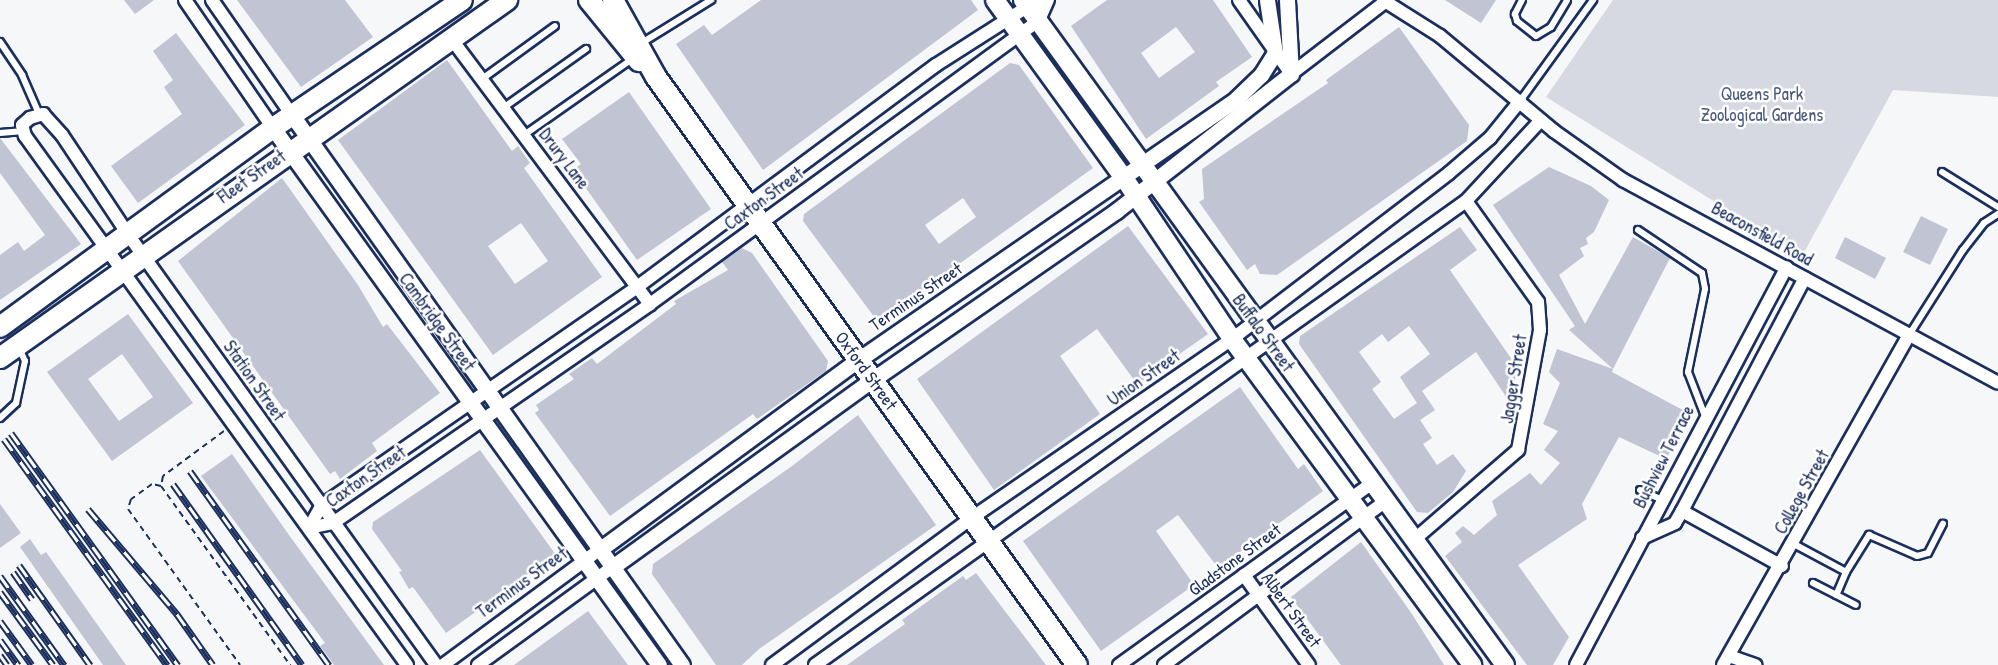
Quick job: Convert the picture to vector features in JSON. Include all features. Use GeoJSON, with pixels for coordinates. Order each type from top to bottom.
{"type":"FeatureCollection","features":[{"type":"Feature","properties":{"kind":"main road","name":"Fleet Street"},"geometry":{"type":"LineString","coordinates":[[1,326],[273,128],[462,0]]}},
{"type":"Feature","properties":{"kind":"main road","name":"Fleet Street"},"geometry":{"type":"LineString","coordinates":[[0,358],[122,268],[450,37],[507,0]]}},
{"type":"Feature","properties":{"kind":"main road","name":"Oxford Street"},"geometry":{"type":"LineString","coordinates":[[588,0],[637,51],[1077,665]]}},
{"type":"Feature","properties":{"kind":"main road","name":"Oxford Street"},"geometry":{"type":"LineString","coordinates":[[613,0],[637,51]]}},
{"type":"Feature","properties":{"kind":"main road","name":"Buffalo Street"},"geometry":{"type":"LineString","coordinates":[[995,0],[1124,178],[1246,359],[1472,665]]}},
{"type":"Feature","properties":{"kind":"main road","name":"Buffalo Street"},"geometry":{"type":"LineString","coordinates":[[1029,2],[1039,20],[1145,164],[1254,322],[1372,483],[1416,538],[1505,665]]}},
{"type":"Feature","properties":{"kind":"main road"},"geometry":{"type":"LineString","coordinates":[[1,326],[17,345]]}},
{"type":"Feature","properties":{"kind":"street","name":"Cambridge Street"},"geometry":{"type":"LineString","coordinates":[[185,0],[273,128],[659,665]]}},
{"type":"Feature","properties":{"kind":"street","name":"Cambridge Street"},"geometry":{"type":"LineString","coordinates":[[212,0],[307,138],[682,665]]}},
{"type":"Feature","properties":{"kind":"street"},"geometry":{"type":"LineString","coordinates":[[1039,20],[1048,0]]}},
{"type":"Feature","properties":{"kind":"street"},"geometry":{"type":"LineString","coordinates":[[1239,0],[1291,74]]}},
{"type":"Feature","properties":{"kind":"street"},"geometry":{"type":"LineString","coordinates":[[1267,0],[1275,53]]}},
{"type":"Feature","properties":{"kind":"street"},"geometry":{"type":"LineString","coordinates":[[1287,0],[1291,74]]}},
{"type":"Feature","properties":{"kind":"street"},"geometry":{"type":"LineString","coordinates":[[478,665],[872,380],[1136,196],[1384,0]]}},
{"type":"Feature","properties":{"kind":"street","name":"Beaconsfield Road"},"geometry":{"type":"LineString","coordinates":[[1384,0],[1440,36],[1541,120],[1623,180],[1998,383]]}},
{"type":"Feature","properties":{"kind":"street","name":"Caxton Street"},"geometry":{"type":"LineString","coordinates":[[309,528],[321,506],[485,389],[637,287],[746,204],[1029,2]]}},
{"type":"Feature","properties":{"kind":"street","name":"Caxton Street"},"geometry":{"type":"LineString","coordinates":[[309,528],[333,523],[498,406],[650,304],[1039,20]]}},
{"type":"Feature","properties":{"kind":"street","name":"Drury Lane"},"geometry":{"type":"LineString","coordinates":[[450,37],[650,304]]}},
{"type":"Feature","properties":{"kind":"street","name":"Terminus Street"},"geometry":{"type":"LineString","coordinates":[[443,665],[858,360],[1145,164],[1244,92],[1275,53]]}},
{"type":"Feature","properties":{"kind":"street","name":"Union Street"},"geometry":{"type":"LineString","coordinates":[[772,665],[973,517],[1232,339],[1449,173],[1490,138],[1520,101]]}},
{"type":"Feature","properties":{"kind":"street"},"geometry":{"type":"LineString","coordinates":[[43,115],[25,121],[21,130],[407,665]]}},
{"type":"Feature","properties":{"kind":"street","name":"Station Street"},"geometry":{"type":"LineString","coordinates":[[43,115],[436,665]]}},
{"type":"Feature","properties":{"kind":"street"},"geometry":{"type":"LineString","coordinates":[[815,665],[1466,201],[1541,120]]}},
{"type":"Feature","properties":{"kind":"street","name":"Jagger Street"},"geometry":{"type":"LineString","coordinates":[[1416,538],[1518,450],[1540,330],[1538,302],[1466,201]]}},
{"type":"Feature","properties":{"kind":"street","name":"Bushview Terrace"},"geometry":{"type":"LineString","coordinates":[[1576,665],[1705,416],[1787,267]]}},
{"type":"Feature","properties":{"kind":"street"},"geometry":{"type":"LineString","coordinates":[[1642,538],[1675,523],[1805,278]]}},
{"type":"Feature","properties":{"kind":"street","name":"College Street"},"geometry":{"type":"LineString","coordinates":[[1726,660],[1782,566],[1909,335]]}},
{"type":"Feature","properties":{"kind":"street","name":"Gladstone Street"},"geometry":{"type":"LineString","coordinates":[[1119,665],[1372,483]]}},
{"type":"Feature","properties":{"kind":"street"},"geometry":{"type":"LineString","coordinates":[[1164,665],[1386,501]]}},
{"type":"Feature","properties":{"kind":"street"},"geometry":{"type":"LineString","coordinates":[[1682,511],[1782,566]]}},
{"type":"Feature","properties":{"kind":"street","name":"Albert Street"},"geometry":{"type":"LineString","coordinates":[[1244,575],[1309,665]]}},
{"type":"Feature","properties":{"kind":"street"},"geometry":{"type":"LineString","coordinates":[[1726,660],[1755,665]]}},
{"type":"Feature","properties":{"kind":"lane"},"geometry":{"type":"LineString","coordinates":[[524,135],[637,51],[711,0]]}},
{"type":"Feature","properties":{"kind":"lane"},"geometry":{"type":"LineString","coordinates":[[1522,0],[1515,14],[1517,21],[1536,36],[1551,27],[1567,0]]}},
{"type":"Feature","properties":{"kind":"lane"},"geometry":{"type":"LineString","coordinates":[[1520,101],[1593,0]]}},
{"type":"Feature","properties":{"kind":"lane"},"geometry":{"type":"LineString","coordinates":[[482,79],[555,26]]}},
{"type":"Feature","properties":{"kind":"lane"},"geometry":{"type":"LineString","coordinates":[[0,42],[22,75],[43,115]]}},
{"type":"Feature","properties":{"kind":"lane"},"geometry":{"type":"LineString","coordinates":[[503,108],[586,49]]}},
{"type":"Feature","properties":{"kind":"lane"},"geometry":{"type":"LineString","coordinates":[[0,133],[21,130]]}},
{"type":"Feature","properties":{"kind":"lane"},"geometry":{"type":"LineString","coordinates":[[1942,172],[1998,207]]}},
{"type":"Feature","properties":{"kind":"lane"},"geometry":{"type":"LineString","coordinates":[[1909,335],[1963,249],[1990,218],[1998,214]]}},
{"type":"Feature","properties":{"kind":"lane"},"geometry":{"type":"LineString","coordinates":[[1990,218],[1998,222]]}},
{"type":"Feature","properties":{"kind":"lane"},"geometry":{"type":"LineString","coordinates":[[1638,230],[1702,273],[1705,289],[1688,372],[1705,416]]}},
{"type":"Feature","properties":{"kind":"lane"},"geometry":{"type":"LineString","coordinates":[[0,418],[16,403],[25,356],[17,345]]}},
{"type":"Feature","properties":{"kind":"lane"},"geometry":{"type":"LineString","coordinates":[[1640,490],[1662,500]]}},
{"type":"Feature","properties":{"kind":"lane"},"geometry":{"type":"LineString","coordinates":[[1836,595],[1846,572],[1869,535],[1917,556],[1928,553],[1943,524]]}},
{"type":"Feature","properties":{"kind":"lane"},"geometry":{"type":"LineString","coordinates":[[1794,544],[1846,572]]}},
{"type":"Feature","properties":{"kind":"lane"},"geometry":{"type":"LineString","coordinates":[[1813,584],[1856,605]]}},
{"type":"Feature","properties":{"kind":"path"},"geometry":{"type":"LineString","coordinates":[[161,486],[163,476],[211,440]]}},
{"type":"Feature","properties":{"kind":"path"},"geometry":{"type":"LineString","coordinates":[[240,665],[128,509],[131,499],[152,484],[161,486],[290,665]]}},
{"type":"Feature","properties":{"kind":"green space","name":"Queens Park Zoological Gardens"},"geometry":{"type":"Polygon","coordinates":[[[1613,0],[1998,0],[1998,97],[1893,90],[1802,256],[1546,97],[1613,0]]]}},
{"type":"Feature","properties":{"kind":"building"},"geometry":{"type":"Polygon","coordinates":[[[124,0],[154,0],[135,14],[124,0]]]}},
{"type":"Feature","properties":{"kind":"building"},"geometry":{"type":"Polygon","coordinates":[[[237,0],[345,0],[373,37],[301,87],[237,0]]]}},
{"type":"Feature","properties":{"kind":"building"},"geometry":{"type":"Polygon","coordinates":[[[761,0],[971,0],[978,10],[763,170],[676,44],[704,25],[712,35],[761,0]]]}},
{"type":"Feature","properties":{"kind":"building"},"geometry":{"type":"Polygon","coordinates":[[[1107,0],[1213,0],[1252,57],[1216,82],[1219,86],[1146,139],[1071,26],[1107,0]],[[1176,27],[1141,53],[1159,78],[1195,52],[1176,27]]]}},
{"type":"Feature","properties":{"kind":"building"},"geometry":{"type":"Polygon","coordinates":[[[1445,0],[1496,0],[1481,23],[1445,0]]]}},
{"type":"Feature","properties":{"kind":"building"},"geometry":{"type":"Polygon","coordinates":[[[1399,27],[1469,125],[1467,141],[1277,275],[1260,274],[1255,264],[1247,270],[1199,202],[1204,199],[1202,169],[1328,83],[1326,80],[1399,27]]]}},
{"type":"Feature","properties":{"kind":"building"},"geometry":{"type":"Polygon","coordinates":[[[176,33],[245,125],[138,203],[111,166],[182,114],[164,87],[173,80],[153,51],[176,33]]]}},
{"type":"Feature","properties":{"kind":"building"},"geometry":{"type":"Polygon","coordinates":[[[447,60],[512,151],[518,146],[530,163],[524,168],[602,277],[493,355],[338,140],[447,60]],[[521,223],[488,246],[515,284],[548,261],[521,223]]]}},
{"type":"Feature","properties":{"kind":"building"},"geometry":{"type":"Polygon","coordinates":[[[1010,63],[1019,65],[1093,168],[878,322],[803,221],[804,214],[1010,63]],[[963,198],[925,225],[939,244],[976,217],[963,198]]]}},
{"type":"Feature","properties":{"kind":"building"},"geometry":{"type":"Polygon","coordinates":[[[629,92],[711,209],[637,260],[573,170],[581,164],[562,139],[629,92]]]}},
{"type":"Feature","properties":{"kind":"building"},"geometry":{"type":"Polygon","coordinates":[[[0,138],[81,244],[0,300],[0,255],[18,242],[24,251],[45,235],[0,173],[0,138]]]}},
{"type":"Feature","properties":{"kind":"building"},"geometry":{"type":"Polygon","coordinates":[[[1549,167],[1591,186],[1609,200],[1594,232],[1586,238],[1588,244],[1580,248],[1584,256],[1559,275],[1585,324],[1633,237],[1670,258],[1613,369],[1569,330],[1575,326],[1493,205],[1549,167]]]}},
{"type":"Feature","properties":{"kind":"building"},"geometry":{"type":"Polygon","coordinates":[[[282,178],[358,285],[383,327],[387,324],[440,393],[372,443],[377,451],[340,479],[335,471],[330,474],[178,261],[282,178]]]}},
{"type":"Feature","properties":{"kind":"building"},"geometry":{"type":"Polygon","coordinates":[[[1921,216],[1948,229],[1930,265],[1903,252],[1921,216]]]}},
{"type":"Feature","properties":{"kind":"building"},"geometry":{"type":"Polygon","coordinates":[[[1128,226],[1208,334],[1137,384],[1097,329],[1060,356],[1100,414],[994,490],[917,379],[1128,226]]]}},
{"type":"Feature","properties":{"kind":"building"},"geometry":{"type":"Polygon","coordinates":[[[1460,227],[1477,250],[1450,270],[1517,367],[1511,404],[1476,352],[1422,391],[1435,410],[1420,420],[1432,438],[1423,444],[1437,465],[1453,454],[1466,471],[1453,492],[1428,513],[1417,512],[1299,344],[1300,336],[1460,227]],[[1409,326],[1388,342],[1382,334],[1359,352],[1381,382],[1372,389],[1394,419],[1417,403],[1400,377],[1430,354],[1409,326]]]}},
{"type":"Feature","properties":{"kind":"building"},"geometry":{"type":"Polygon","coordinates":[[[1845,237],[1886,258],[1875,279],[1835,258],[1845,237]]]}},
{"type":"Feature","properties":{"kind":"building"},"geometry":{"type":"Polygon","coordinates":[[[742,248],[752,253],[828,361],[826,371],[757,419],[753,414],[610,516],[535,413],[539,410],[536,405],[574,379],[569,374],[592,358],[597,364],[676,304],[674,301],[728,270],[722,262],[742,248]]]}},
{"type":"Feature","properties":{"kind":"building"},"geometry":{"type":"Polygon","coordinates":[[[128,314],[193,403],[112,461],[47,372],[128,314]],[[122,354],[88,379],[119,421],[153,397],[122,354]]]}},
{"type":"Feature","properties":{"kind":"building"},"geometry":{"type":"Polygon","coordinates":[[[1557,349],[1613,369],[1612,372],[1692,415],[1666,459],[1619,437],[1582,504],[1587,519],[1518,565],[1569,637],[1553,665],[1527,665],[1445,556],[1462,542],[1455,533],[1463,526],[1474,535],[1497,515],[1492,501],[1530,473],[1541,485],[1560,463],[1544,450],[1558,431],[1543,424],[1560,383],[1549,372],[1557,349]]]}},
{"type":"Feature","properties":{"kind":"building"},"geometry":{"type":"Polygon","coordinates":[[[1240,387],[1298,469],[1304,464],[1323,491],[1218,568],[1178,515],[1156,531],[1194,585],[1101,651],[1023,541],[1240,387]]]}},
{"type":"Feature","properties":{"kind":"building"},"geometry":{"type":"Polygon","coordinates":[[[858,415],[936,525],[759,649],[742,665],[716,665],[652,574],[653,564],[792,466],[858,415]]]}},
{"type":"Feature","properties":{"kind":"building"},"geometry":{"type":"Polygon","coordinates":[[[480,450],[556,555],[446,633],[413,587],[409,589],[399,572],[402,571],[372,529],[373,522],[480,450]]]}},
{"type":"Feature","properties":{"kind":"building"},"geometry":{"type":"Polygon","coordinates":[[[232,454],[384,665],[334,665],[320,646],[325,643],[201,476],[232,454]]]}},
{"type":"Feature","properties":{"kind":"building"},"geometry":{"type":"Polygon","coordinates":[[[0,504],[21,533],[0,548],[0,504]]]}},
{"type":"Feature","properties":{"kind":"building"},"geometry":{"type":"Polygon","coordinates":[[[30,539],[41,555],[46,552],[126,665],[103,665],[20,547],[30,539]]]}},
{"type":"Feature","properties":{"kind":"building"},"geometry":{"type":"Polygon","coordinates":[[[1361,542],[1412,614],[1444,665],[1341,665],[1291,597],[1361,542]]]}},
{"type":"Feature","properties":{"kind":"building"},"geometry":{"type":"Polygon","coordinates":[[[976,573],[1046,665],[847,665],[905,624],[902,620],[963,576],[966,580],[976,573]]]}},
{"type":"Feature","properties":{"kind":"building"},"geometry":{"type":"Polygon","coordinates":[[[588,611],[628,665],[514,665],[588,611]]]}},
{"type":"Feature","properties":{"kind":"railway"},"geometry":{"type":"LineString","coordinates":[[11,433],[178,665]]}},
{"type":"Feature","properties":{"kind":"railway"},"geometry":{"type":"LineString","coordinates":[[4,439],[167,665]]}},
{"type":"Feature","properties":{"kind":"railway"},"geometry":{"type":"LineString","coordinates":[[190,471],[329,665]]}},
{"type":"Feature","properties":{"kind":"railway"},"geometry":{"type":"LineString","coordinates":[[173,484],[302,665]]}},
{"type":"Feature","properties":{"kind":"railway"},"geometry":{"type":"LineString","coordinates":[[88,509],[177,614],[213,665]]}},
{"type":"Feature","properties":{"kind":"railway"},"geometry":{"type":"LineString","coordinates":[[19,565],[90,665]]}},
{"type":"Feature","properties":{"kind":"railway"},"geometry":{"type":"LineString","coordinates":[[13,572],[32,599]]}},
{"type":"Feature","properties":{"kind":"railway"},"geometry":{"type":"LineString","coordinates":[[0,576],[64,665]]}},
{"type":"Feature","properties":{"kind":"railway"},"geometry":{"type":"LineString","coordinates":[[0,592],[53,665]]}},
{"type":"Feature","properties":{"kind":"railway"},"geometry":{"type":"LineString","coordinates":[[0,621],[32,665]]}},
{"type":"Feature","properties":{"kind":"railway"},"geometry":{"type":"LineString","coordinates":[[0,640],[18,665]]}},
{"type":"Feature","properties":{"kind":"railway"},"geometry":{"type":"LineString","coordinates":[[0,655],[7,665]]}}]}
